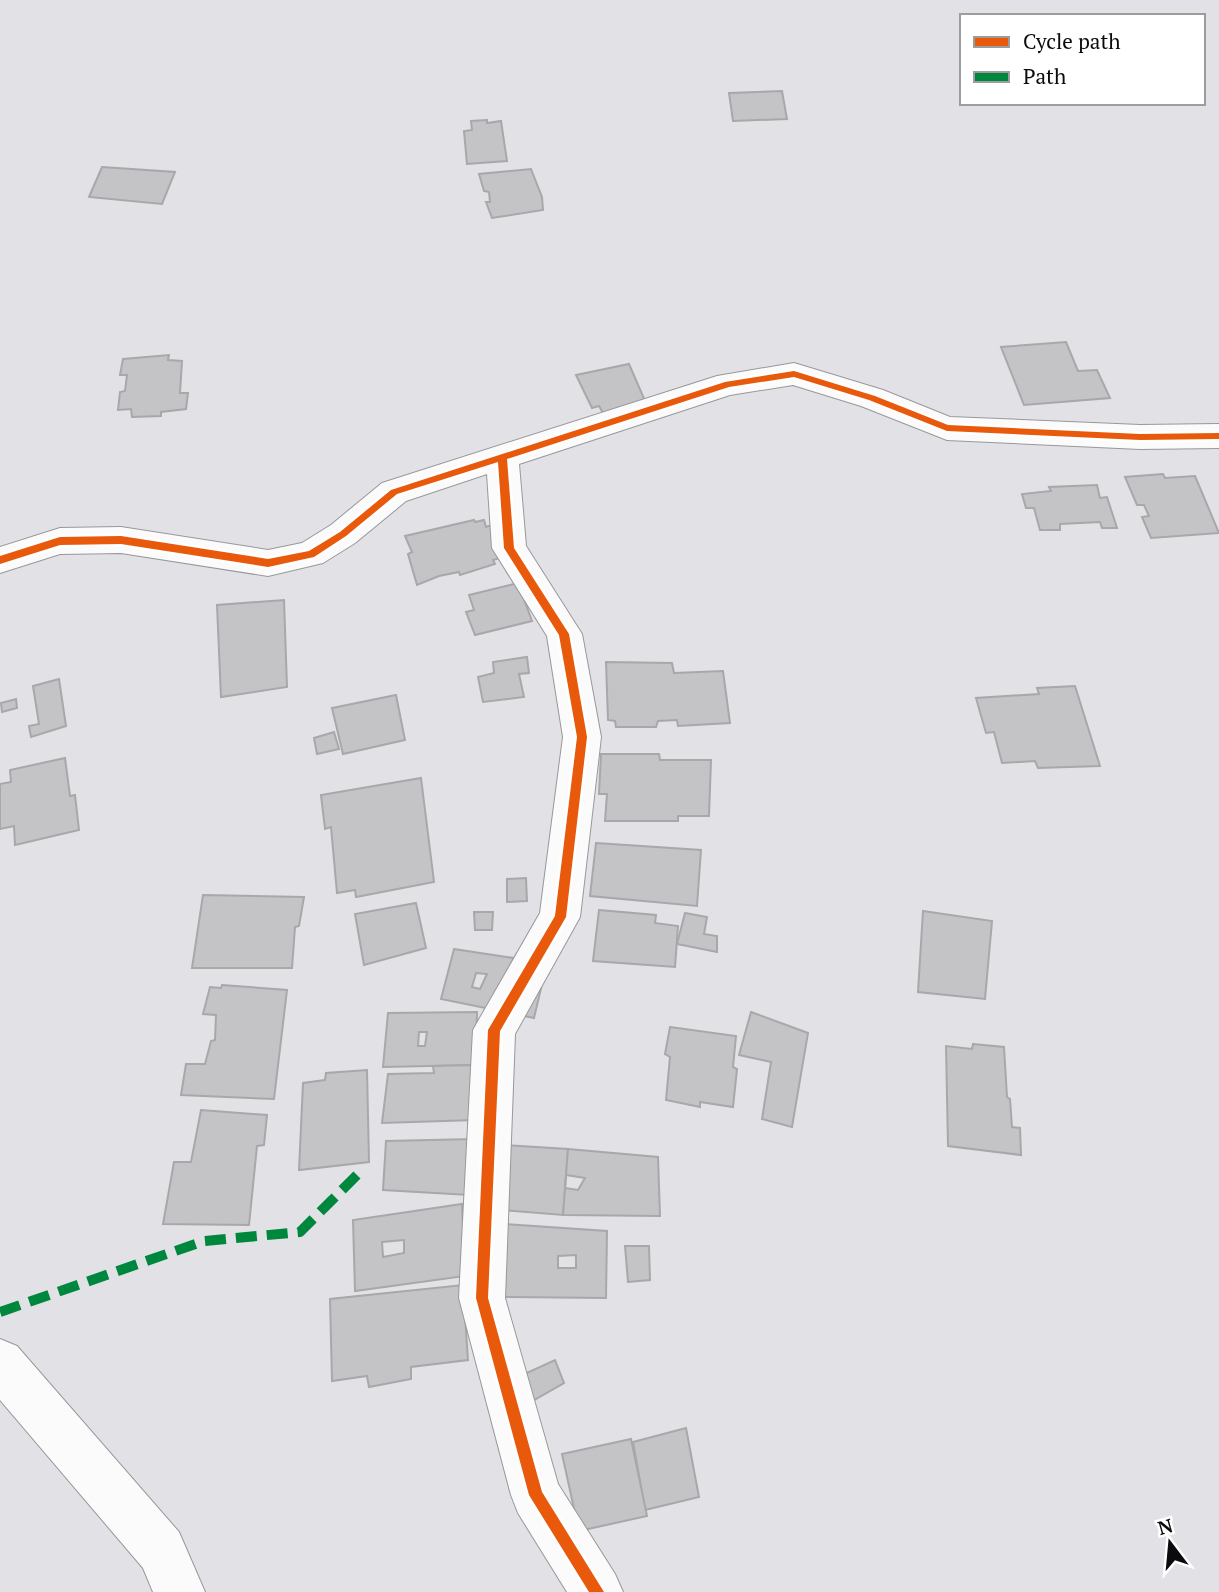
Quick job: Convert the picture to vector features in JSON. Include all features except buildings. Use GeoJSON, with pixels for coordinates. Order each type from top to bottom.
{"type":"FeatureCollection","features":[{"type":"Feature","properties":{"kind":"street"},"geometry":{"type":"LineString","coordinates":[[0,560],[60,541],[121,540],[268,563],[311,554],[343,534],[394,492],[728,384],[794,374],[872,398],[947,428],[1140,438],[1219,436]]}},
{"type":"Feature","properties":{"kind":"street"},"geometry":{"type":"LineString","coordinates":[[502,456],[509,548],[564,634],[582,737],[560,917],[494,1030],[482,1298],[536,1495],[597,1592]]}},
{"type":"Feature","properties":{"kind":"street"},"geometry":{"type":"LineString","coordinates":[[0,1363],[161,1550],[179,1592]]}},
{"type":"Feature","properties":{"kind":"marked path"},"geometry":{"type":"LineString","coordinates":[[0,1312],[204,1241],[300,1232],[359,1173]]}},
{"type":"Feature","properties":{"kind":"cycle path"},"geometry":{"type":"LineString","coordinates":[[0,560],[60,541],[121,540],[268,563],[311,554],[343,534],[394,492],[728,384],[794,374],[872,398],[947,428],[1140,437],[1219,436]]}},
{"type":"Feature","properties":{"kind":"cycle path"},"geometry":{"type":"LineString","coordinates":[[502,456],[509,548],[564,634],[582,737],[560,917],[494,1030],[482,1298],[536,1495],[597,1592]]}}]}
